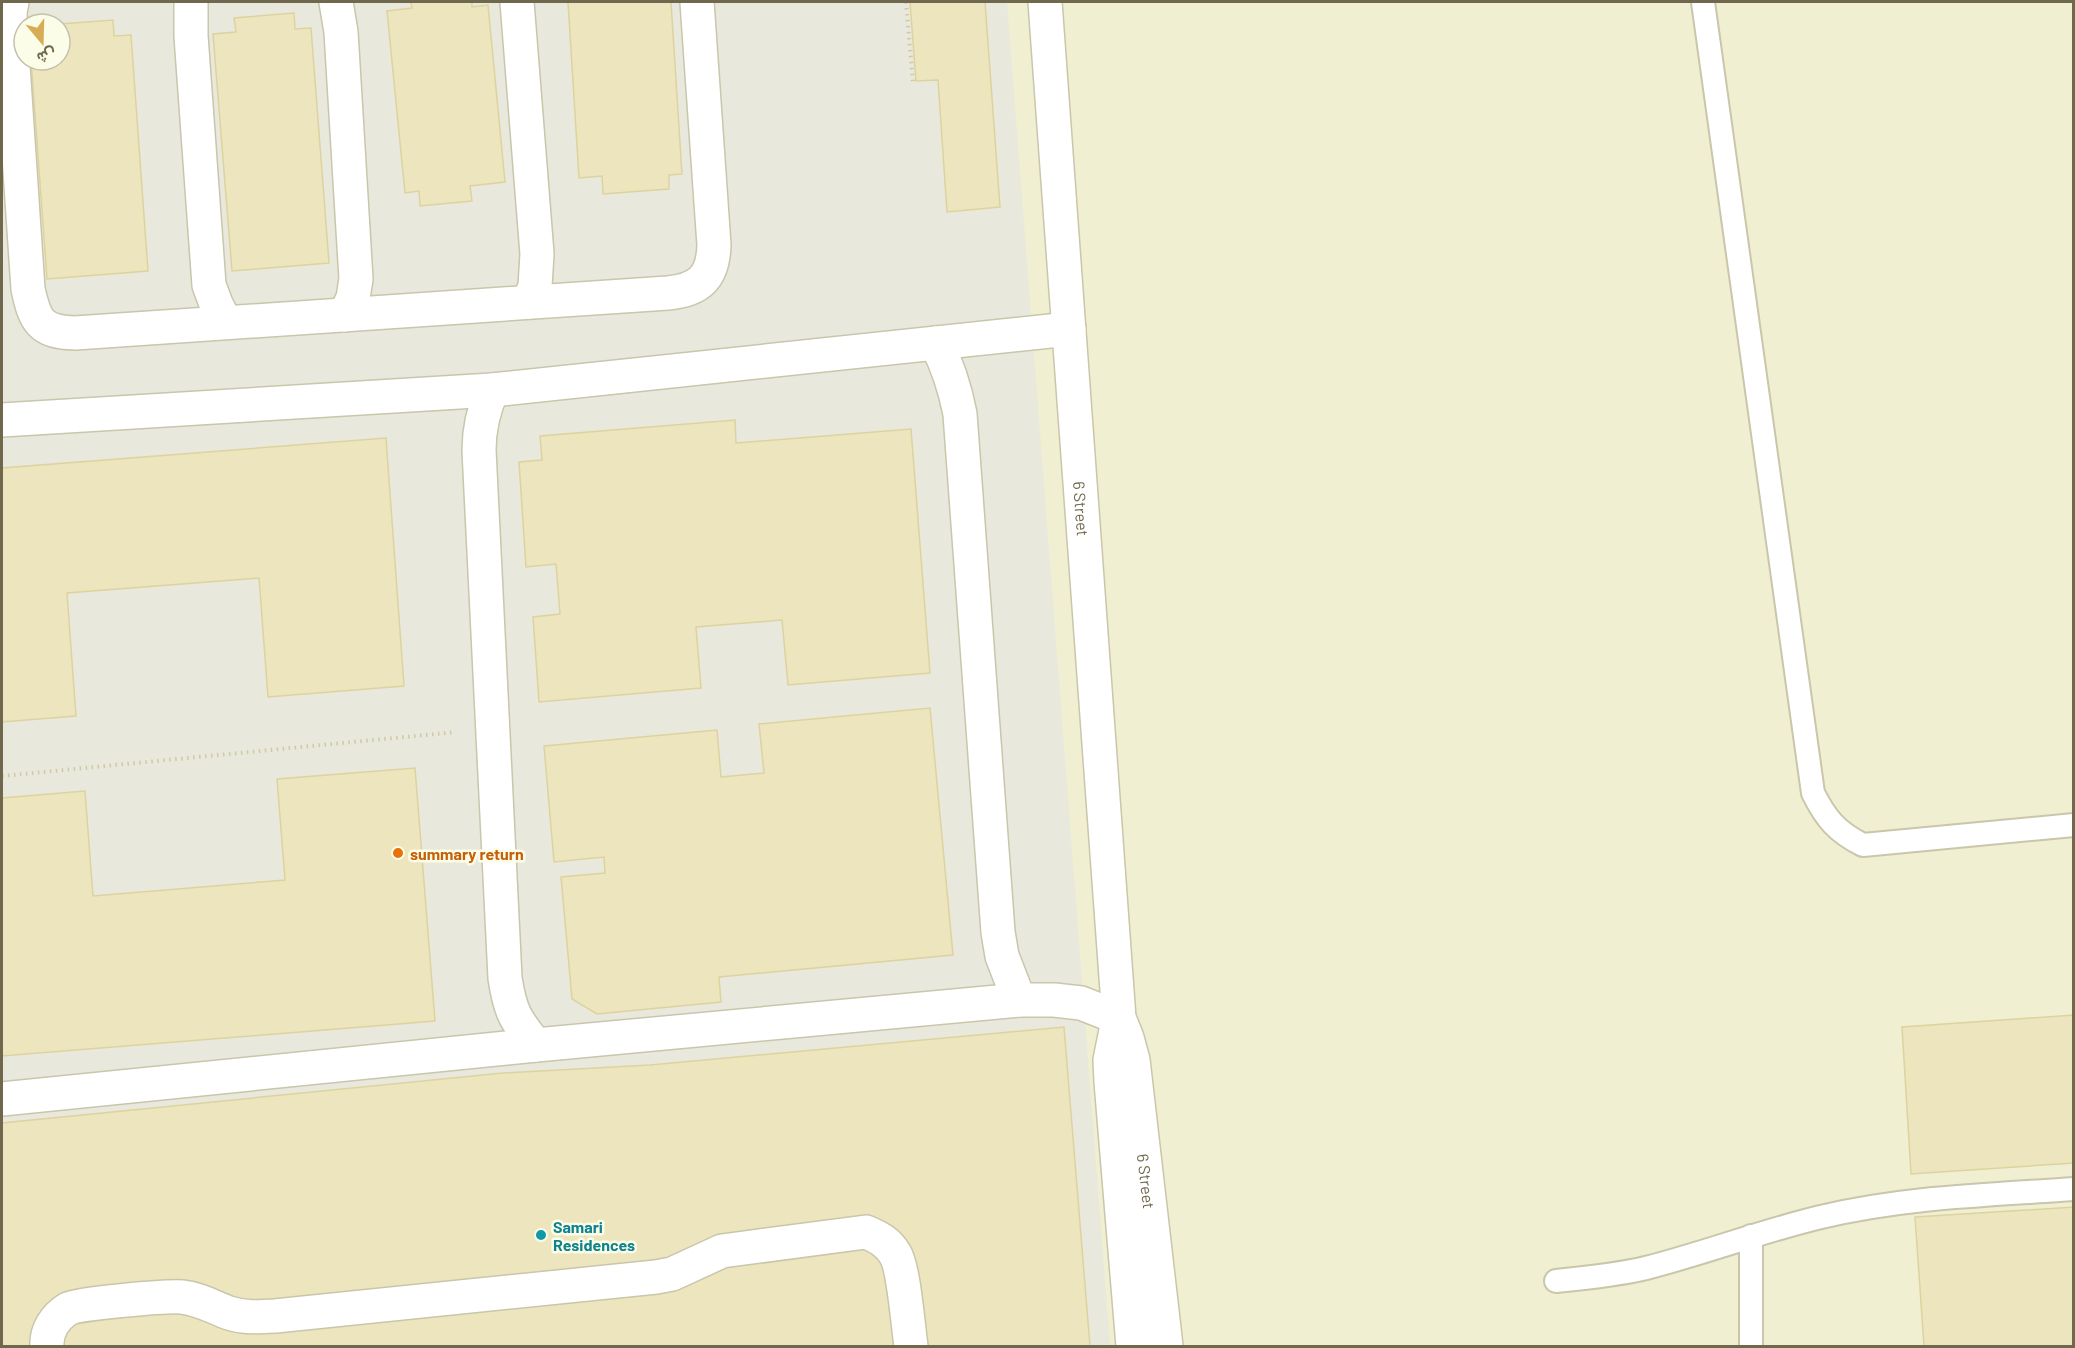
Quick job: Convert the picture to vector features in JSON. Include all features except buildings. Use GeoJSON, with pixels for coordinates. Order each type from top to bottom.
{"type":"FeatureCollection","features":[{"type":"Feature","properties":{"kind":"street"},"geometry":{"type":"LineString","coordinates":[[12,2],[11,36],[28,289],[36,318],[47,328],[61,333],[683,291],[697,285],[708,275],[713,261],[714,246],[697,2]]}},
{"type":"Feature","properties":{"kind":"street"},"geometry":{"type":"LineString","coordinates":[[191,2],[191,36],[209,285],[225,322]]}},
{"type":"Feature","properties":{"kind":"street"},"geometry":{"type":"LineString","coordinates":[[336,2],[341,32],[356,279],[353,298],[345,315]]}},
{"type":"Feature","properties":{"kind":"street"},"geometry":{"type":"LineString","coordinates":[[517,2],[537,254],[537,270],[529,302]]}},
{"type":"Feature","properties":{"kind":"street","name":"6 Street"},"geometry":{"type":"LineString","coordinates":[[1045,2],[1119,1018],[1133,1059],[1166,1347]]}},
{"type":"Feature","properties":{"kind":"street"},"geometry":{"type":"LineString","coordinates":[[2,420],[492,390],[1070,329]]}},
{"type":"Feature","properties":{"kind":"street"},"geometry":{"type":"LineString","coordinates":[[936,343],[956,389],[960,414],[998,932],[1002,956],[1019,1000]]}},
{"type":"Feature","properties":{"kind":"street"},"geometry":{"type":"LineString","coordinates":[[492,390],[479,429],[479,450],[505,978],[509,1003],[520,1026],[536,1045]]}},
{"type":"Feature","properties":{"kind":"street"},"geometry":{"type":"LineString","coordinates":[[2,1099],[536,1045],[1019,1000],[1081,1003],[1119,1018]]}},
{"type":"Feature","properties":{"kind":"street","name":"6 Street"},"geometry":{"type":"LineString","coordinates":[[1119,1018],[1110,1060],[1133,1347]]}},
{"type":"Feature","properties":{"kind":"street"},"geometry":{"type":"LineString","coordinates":[[47,1347],[47,1338],[54,1320],[70,1308],[89,1305],[180,1297],[200,1300],[230,1313],[253,1318],[275,1316],[656,1277],[672,1274],[722,1251],[866,1232],[884,1239],[896,1255],[901,1274],[911,1347]]}},
{"type":"Feature","properties":{"kind":"lane"},"geometry":{"type":"LineString","coordinates":[[1702,2],[1813,793],[1823,812],[1837,829],[1863,845],[2073,825]]}},
{"type":"Feature","properties":{"kind":"lane"},"geometry":{"type":"LineString","coordinates":[[1556,1281],[1604,1276],[1647,1268],[1751,1236],[1820,1217],[1872,1206],[1925,1199],[2073,1189]]}},
{"type":"Feature","properties":{"kind":"lane"},"geometry":{"type":"LineString","coordinates":[[1750,1347],[1751,1236]]}},
{"type":"Feature","properties":{"kind":"path"},"geometry":{"type":"LineString","coordinates":[[906,2],[913,82]]}},
{"type":"Feature","properties":{"kind":"path"},"geometry":{"type":"LineString","coordinates":[[2,776],[493,728]]}},
{"type":"Feature","properties":{"kind":"shaded area"},"geometry":{"type":"Polygon","coordinates":[[[2,2],[2073,2],[2073,1346],[2,1346],[2,2]]]}},
{"type":"Feature","properties":{"kind":"shaded area"},"geometry":{"type":"Polygon","coordinates":[[[2,2],[1007,2],[1110,1346],[2,1346],[2,2]]]}},
{"type":"Feature","properties":{"kind":"place","name":"summary return"},"geometry":{"type":"Point","coordinates":[398,853]}},
{"type":"Feature","properties":{"kind":"place","name":"Samari Residences"},"geometry":{"type":"Point","coordinates":[541,1235]}}]}
